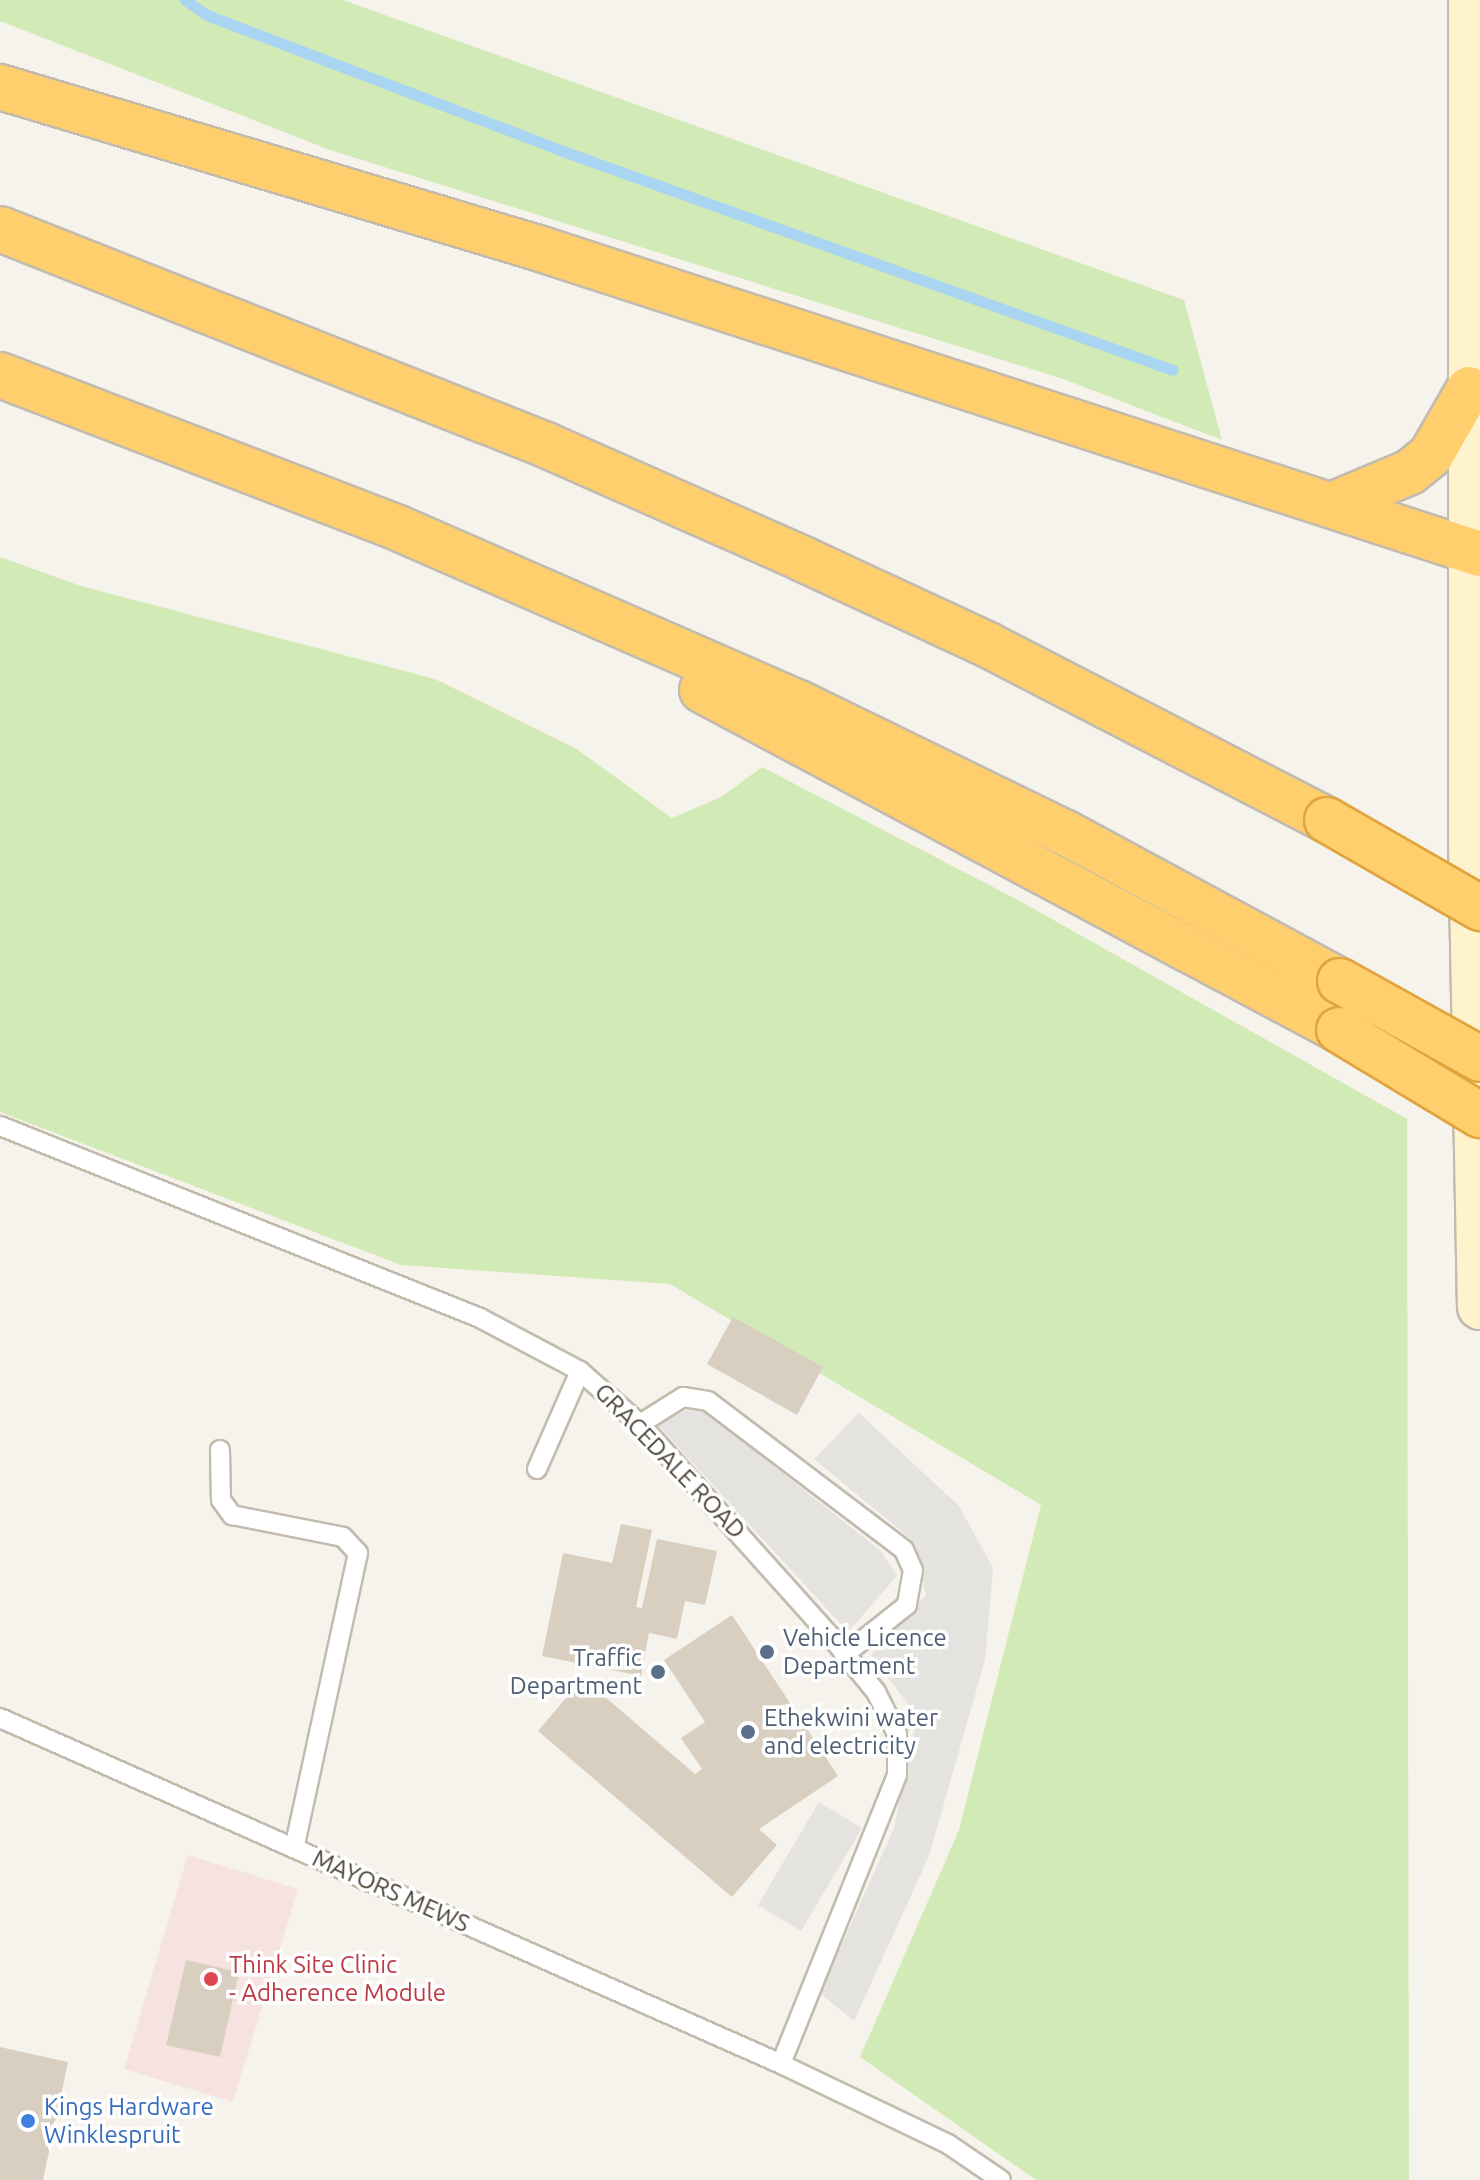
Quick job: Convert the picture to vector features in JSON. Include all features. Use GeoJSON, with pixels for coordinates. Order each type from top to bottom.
{"type":"FeatureCollection","features":[{"type":"Feature","properties":{"kind":"highway"},"geometry":{"type":"LineString","coordinates":[[0,87],[538,248],[1476,551]]}},
{"type":"Feature","properties":{"kind":"highway"},"geometry":{"type":"LineString","coordinates":[[0,229],[531,439],[803,559],[990,646],[1327,820],[1480,908]]}},
{"type":"Feature","properties":{"kind":"highway"},"geometry":{"type":"LineString","coordinates":[[0,375],[398,528],[944,771],[1340,981],[1480,1059]]}},
{"type":"Feature","properties":{"kind":"highway"},"geometry":{"type":"LineString","coordinates":[[1334,504],[1410,472],[1431,455],[1469,389]]}},
{"type":"Feature","properties":{"kind":"highway"},"geometry":{"type":"LineString","coordinates":[[398,528],[1339,1030],[1480,1115]]}},
{"type":"Feature","properties":{"kind":"main road"},"geometry":{"type":"LineString","coordinates":[[1471,0],[1469,389],[1476,551],[1480,1307]]}},
{"type":"Feature","properties":{"kind":"lane","name":"GRACEDALE ROAD"},"geometry":{"type":"LineString","coordinates":[[0,1126],[480,1318],[580,1371],[640,1424],[876,1692],[897,1734],[897,1775],[781,2064]]}},
{"type":"Feature","properties":{"kind":"lane"},"geometry":{"type":"LineString","coordinates":[[537,1469],[580,1371]]}},
{"type":"Feature","properties":{"kind":"lane"},"geometry":{"type":"LineString","coordinates":[[640,1424],[683,1397],[708,1401],[904,1550],[913,1570],[907,1605],[844,1655]]}},
{"type":"Feature","properties":{"kind":"lane"},"geometry":{"type":"LineString","coordinates":[[220,1450],[221,1500],[232,1515],[343,1537],[358,1553],[294,1848]]}},
{"type":"Feature","properties":{"kind":"lane","name":"MAYORS MEWS"},"geometry":{"type":"LineString","coordinates":[[0,1718],[781,2064],[917,2128],[1001,2180]]}},
{"type":"Feature","properties":{"kind":"shaded area"},"geometry":{"type":"Polygon","coordinates":[[[697,1405],[882,1552],[897,1576],[848,1632],[657,1424],[697,1405]]]}},
{"type":"Feature","properties":{"kind":"shaded area"},"geometry":{"type":"Polygon","coordinates":[[[859,1413],[959,1506],[993,1568],[985,1660],[929,1856],[854,2021],[820,1993],[894,1828],[917,1716],[871,1655],[926,1595],[911,1539],[814,1459],[859,1413]]]}},
{"type":"Feature","properties":{"kind":"shaded area"},"geometry":{"type":"Polygon","coordinates":[[[819,1802],[862,1828],[801,1931],[758,1905],[819,1802]]]}},
{"type":"Feature","properties":{"kind":"shaded area","name":"Think Site Clinic - Adherence Module"},"geometry":{"type":"Polygon","coordinates":[[[188,1855],[298,1889],[233,2102],[124,2069],[188,1855]]]}},
{"type":"Feature","properties":{"kind":"green space"},"geometry":{"type":"Polygon","coordinates":[[[0,0],[343,0],[1184,300],[1222,440],[1063,379],[330,150],[0,21],[0,0]]]}},
{"type":"Feature","properties":{"kind":"green space"},"geometry":{"type":"Polygon","coordinates":[[[0,557],[81,586],[435,679],[575,748],[672,818],[721,797],[762,767],[1018,900],[1407,1119],[1409,2180],[1036,2180],[860,2057],[959,1830],[1041,1505],[670,1284],[401,1265],[0,1112],[0,557]]]}},
{"type":"Feature","properties":{"kind":"building"},"geometry":{"type":"Polygon","coordinates":[[[733,1317],[823,1367],[797,1415],[707,1364],[733,1317]]]}},
{"type":"Feature","properties":{"kind":"building"},"geometry":{"type":"Polygon","coordinates":[[[621,1524],[652,1530],[636,1607],[642,1608],[657,1539],[717,1551],[705,1605],[685,1601],[677,1639],[649,1633],[641,1676],[542,1656],[563,1553],[612,1563],[621,1524]]]}},
{"type":"Feature","properties":{"kind":"building"},"geometry":{"type":"Polygon","coordinates":[[[732,1615],[838,1776],[759,1829],[777,1845],[732,1897],[538,1731],[583,1678],[695,1774],[702,1769],[681,1738],[705,1722],[664,1660],[732,1615]]]}},
{"type":"Feature","properties":{"kind":"building"},"geometry":{"type":"Polygon","coordinates":[[[186,1960],[239,1972],[220,2057],[166,2045],[186,1960]]]}},
{"type":"Feature","properties":{"kind":"building","name":"Kings Hardware Winklespruit"},"geometry":{"type":"Polygon","coordinates":[[[0,2047],[68,2062],[43,2180],[0,2180],[0,2047]]]}},
{"type":"Feature","properties":{"kind":"waterway"},"geometry":{"type":"LineString","coordinates":[[185,0],[207,15],[557,149],[1173,370]]}},
{"type":"Feature","properties":{"kind":"place","name":"Vehicle Licence Department"},"geometry":{"type":"Point","coordinates":[767,1652]}},
{"type":"Feature","properties":{"kind":"place","name":"Traffic Department"},"geometry":{"type":"Point","coordinates":[658,1672]}},
{"type":"Feature","properties":{"kind":"place","name":"Ethekwini water and electricity"},"geometry":{"type":"Point","coordinates":[748,1732]}},
{"type":"Feature","properties":{"kind":"place","name":"Think Site Clinic - Adherence Module"},"geometry":{"type":"Point","coordinates":[211,1979]}},
{"type":"Feature","properties":{"kind":"place","name":"Kings Hardware Winklespruit"},"geometry":{"type":"Point","coordinates":[28,2121]}}]}
